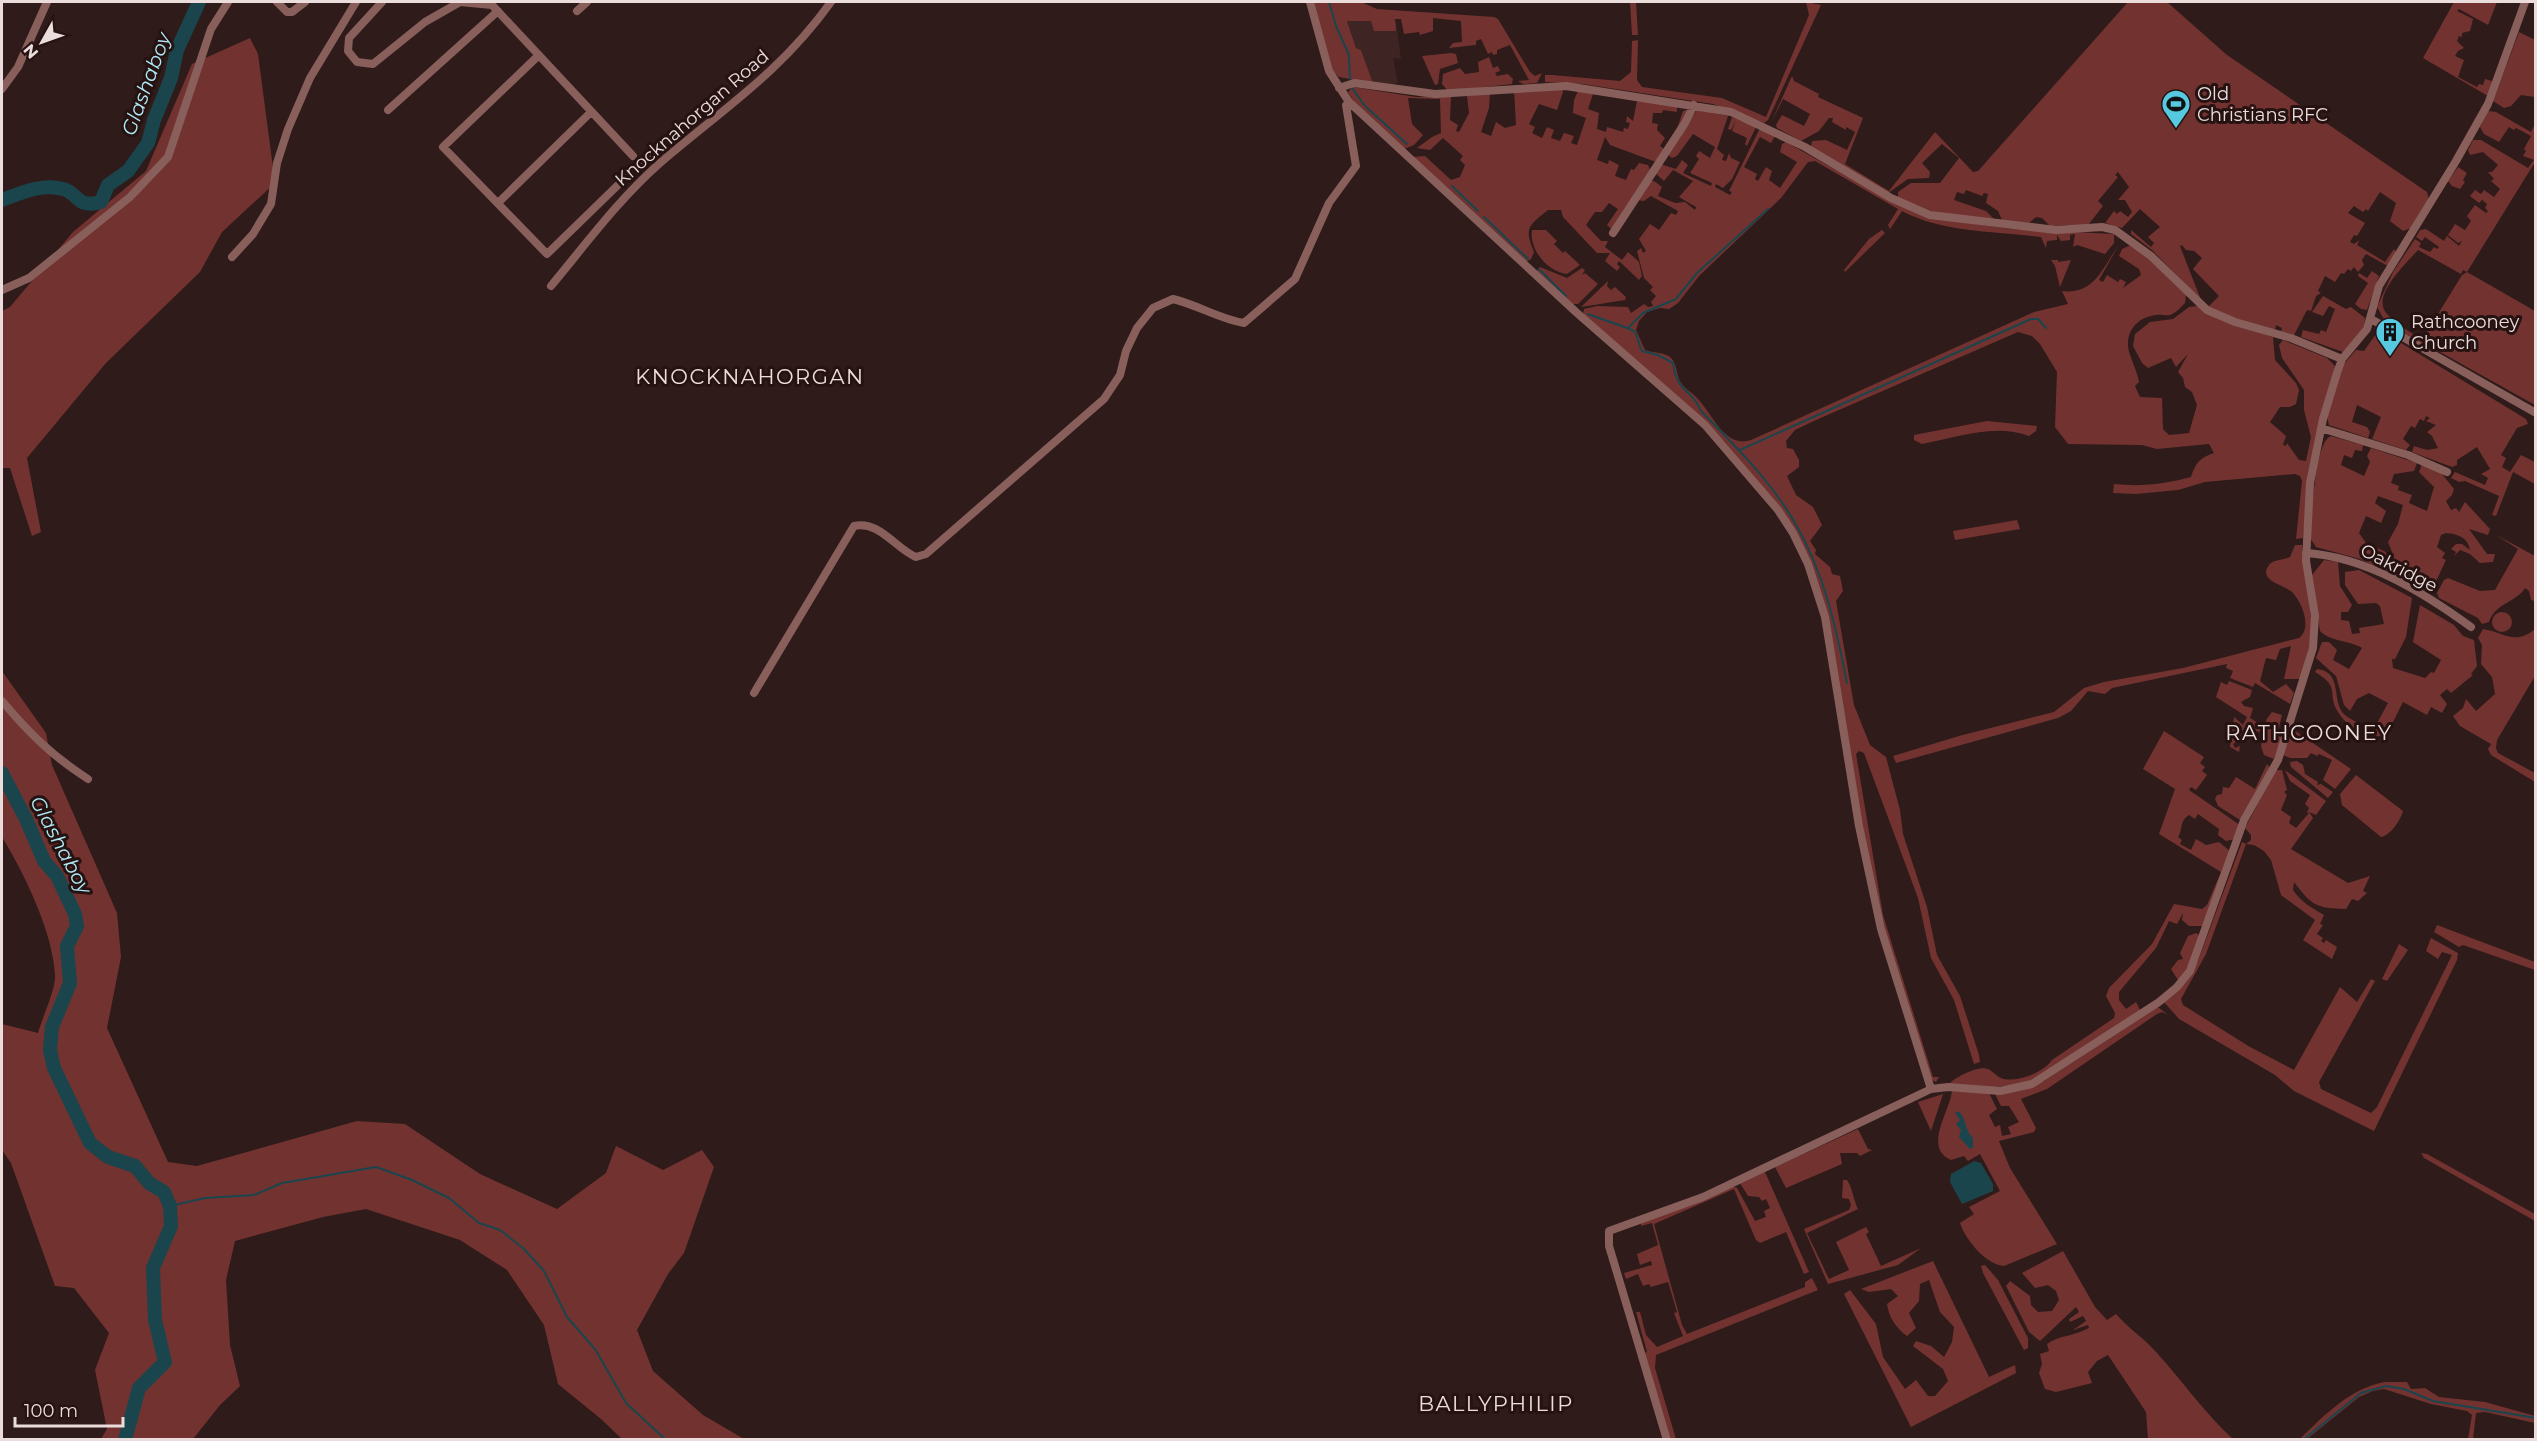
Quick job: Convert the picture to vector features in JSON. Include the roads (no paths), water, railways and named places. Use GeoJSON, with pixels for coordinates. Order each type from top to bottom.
{"type":"FeatureCollection","features":[{"type":"Feature","properties":{"kind":"street"},"geometry":{"type":"LineString","coordinates":[[2,89],[18,67],[47,2]]}},
{"type":"Feature","properties":{"kind":"street"},"geometry":{"type":"LineString","coordinates":[[2,290],[29,278],[130,197],[168,157],[211,29],[228,2]]}},
{"type":"Feature","properties":{"kind":"street"},"geometry":{"type":"LineString","coordinates":[[277,2],[287,12],[292,12],[305,2]]}},
{"type":"Feature","properties":{"kind":"street"},"geometry":{"type":"LineString","coordinates":[[232,257],[253,234],[272,204],[277,163],[288,129],[310,78],[356,2]]}},
{"type":"Feature","properties":{"kind":"street"},"geometry":{"type":"LineString","coordinates":[[382,2],[348,38],[348,51],[357,62],[373,64],[425,22],[460,2],[492,5],[633,156]]}},
{"type":"Feature","properties":{"kind":"street"},"geometry":{"type":"LineString","coordinates":[[577,11],[586,2]]}},
{"type":"Feature","properties":{"kind":"street","name":"Knocknahorgan Road"},"geometry":{"type":"LineString","coordinates":[[551,285],[625,198],[659,164],[768,75],[795,48],[831,2]]}},
{"type":"Feature","properties":{"kind":"street"},"geometry":{"type":"LineString","coordinates":[[1310,2],[1324,58],[1349,102],[1576,313],[1697,417],[1758,486],[1793,533],[1808,564],[1825,617],[1858,826],[1876,907],[1892,967],[1931,1089]]}},
{"type":"Feature","properties":{"kind":"street"},"geometry":{"type":"LineString","coordinates":[[1667,1440],[1609,1246],[1609,1231],[1702,1197],[1931,1089],[1948,1087],[2000,1091],[2032,1084],[2162,999],[2190,971],[2215,908],[2244,820],[2278,760],[2309,662],[2316,626],[2306,576],[2312,473],[2321,428],[2342,359],[2363,335],[2371,319],[2379,286],[2456,161],[2488,104],[2525,2]]}},
{"type":"Feature","properties":{"kind":"street"},"geometry":{"type":"LineString","coordinates":[[388,110],[498,11]]}},
{"type":"Feature","properties":{"kind":"street"},"geometry":{"type":"LineString","coordinates":[[539,55],[443,147],[547,254],[656,148]]}},
{"type":"Feature","properties":{"kind":"street"},"geometry":{"type":"LineString","coordinates":[[1339,88],[1354,83],[1435,94],[1556,85],[1731,112],[1767,128],[1891,198],[1930,215],[2056,230],[2102,227],[2115,230],[2151,256],[2207,310],[2235,322],[2291,338],[2342,359]]}},
{"type":"Feature","properties":{"kind":"street"},"geometry":{"type":"LineString","coordinates":[[754,693],[854,526],[860,524],[883,532],[908,554],[916,557],[926,554],[1104,399],[1120,375],[1126,351],[1137,328],[1153,308],[1173,298],[1198,305],[1227,320],[1244,323],[1295,279],[1329,203],[1356,166],[1346,105],[1349,102]]}},
{"type":"Feature","properties":{"kind":"street"},"geometry":{"type":"LineString","coordinates":[[1613,233],[1685,123],[1694,105]]}},
{"type":"Feature","properties":{"kind":"street"},"geometry":{"type":"LineString","coordinates":[[498,203],[591,111]]}},
{"type":"Feature","properties":{"kind":"street"},"geometry":{"type":"LineString","coordinates":[[2371,319],[2535,413]]}},
{"type":"Feature","properties":{"kind":"street"},"geometry":{"type":"LineString","coordinates":[[2321,428],[2408,455],[2447,472]]}},
{"type":"Feature","properties":{"kind":"street","name":"Oakridge"},"geometry":{"type":"LineString","coordinates":[[2306,553],[2334,556],[2366,567],[2412,591],[2471,627]]}},
{"type":"Feature","properties":{"kind":"street"},"geometry":{"type":"LineString","coordinates":[[2,701],[55,758],[88,778]]}},
{"type":"Feature","properties":{"kind":"water"},"geometry":{"type":"Polygon","coordinates":[[[1958,1111],[1973,1138],[1973,1148],[1970,1149],[1959,1137],[1961,1130],[1956,1124],[1960,1120],[1955,1113],[1958,1111]]]}},
{"type":"Feature","properties":{"kind":"water"},"geometry":{"type":"Polygon","coordinates":[[[1974,1161],[1981,1163],[1993,1184],[1993,1191],[1962,1204],[1950,1182],[1951,1174],[1974,1161]]]}},
{"type":"Feature","properties":{"kind":"waterway","name":"Glashaboy"},"geometry":{"type":"LineString","coordinates":[[2,200],[32,190],[55,187],[68,191],[82,202],[93,204],[101,202],[108,185],[128,171],[148,143],[154,120],[171,78],[177,50],[199,2]]}},
{"type":"Feature","properties":{"kind":"waterway"},"geometry":{"type":"LineString","coordinates":[[1329,2],[1336,26],[1349,55],[1350,79]]}},
{"type":"Feature","properties":{"kind":"waterway"},"geometry":{"type":"LineString","coordinates":[[1352,88],[1365,106],[1407,144]]}},
{"type":"Feature","properties":{"kind":"waterway"},"geometry":{"type":"LineString","coordinates":[[1452,186],[1478,211]]}},
{"type":"Feature","properties":{"kind":"waterway"},"geometry":{"type":"LineString","coordinates":[[1629,327],[1643,313],[1676,299],[1697,273],[1768,209]]}},
{"type":"Feature","properties":{"kind":"waterway"},"geometry":{"type":"LineString","coordinates":[[1484,217],[1528,259]]}},
{"type":"Feature","properties":{"kind":"waterway"},"geometry":{"type":"LineString","coordinates":[[1539,269],[1566,296]]}},
{"type":"Feature","properties":{"kind":"waterway"},"geometry":{"type":"LineString","coordinates":[[1588,314],[1632,330],[1635,332],[1642,351],[1658,355],[1673,363],[1678,381],[1694,398],[1701,411],[1739,450],[1775,493],[1795,523],[1814,561],[1828,600],[1847,683]]}},
{"type":"Feature","properties":{"kind":"waterway"},"geometry":{"type":"LineString","coordinates":[[1740,450],[2031,319],[2038,319],[2046,328]]}},
{"type":"Feature","properties":{"kind":"waterway","name":"Glashaboy"},"geometry":{"type":"LineString","coordinates":[[2,773],[26,819],[44,861],[57,876],[75,914],[77,926],[67,946],[70,983],[52,1027],[50,1050],[54,1068],[90,1143],[108,1157],[135,1166],[149,1183],[164,1192],[170,1206],[171,1226],[153,1268],[155,1320],[165,1362],[139,1388],[125,1440]]}},
{"type":"Feature","properties":{"kind":"waterway"},"geometry":{"type":"LineString","coordinates":[[170,1206],[205,1198],[254,1195],[282,1183],[376,1167],[412,1180],[449,1198],[479,1223],[500,1230],[523,1248],[544,1271],[567,1317],[595,1349],[626,1403],[666,1440]]}},
{"type":"Feature","properties":{"kind":"waterway"},"geometry":{"type":"LineString","coordinates":[[2303,1440],[2361,1393],[2386,1386],[2404,1389],[2433,1401],[2536,1418]]}},
{"type":"Feature","properties":{"kind":"place","name":"Old Christians RFC"},"geometry":{"type":"Point","coordinates":[2176,130]}},
{"type":"Feature","properties":{"kind":"place","name":"Rathcooney Church"},"geometry":{"type":"Point","coordinates":[2390,358]}},
{"type":"Feature","properties":{"kind":"district","name":"KNOCKNAHORGAN"},"geometry":{"type":"Point","coordinates":[750,376]}},
{"type":"Feature","properties":{"kind":"district","name":"RATHCOONEY"},"geometry":{"type":"Point","coordinates":[2309,732]}},
{"type":"Feature","properties":{"kind":"district","name":"BALLYPHILIP"},"geometry":{"type":"Point","coordinates":[1496,1403]}}]}
